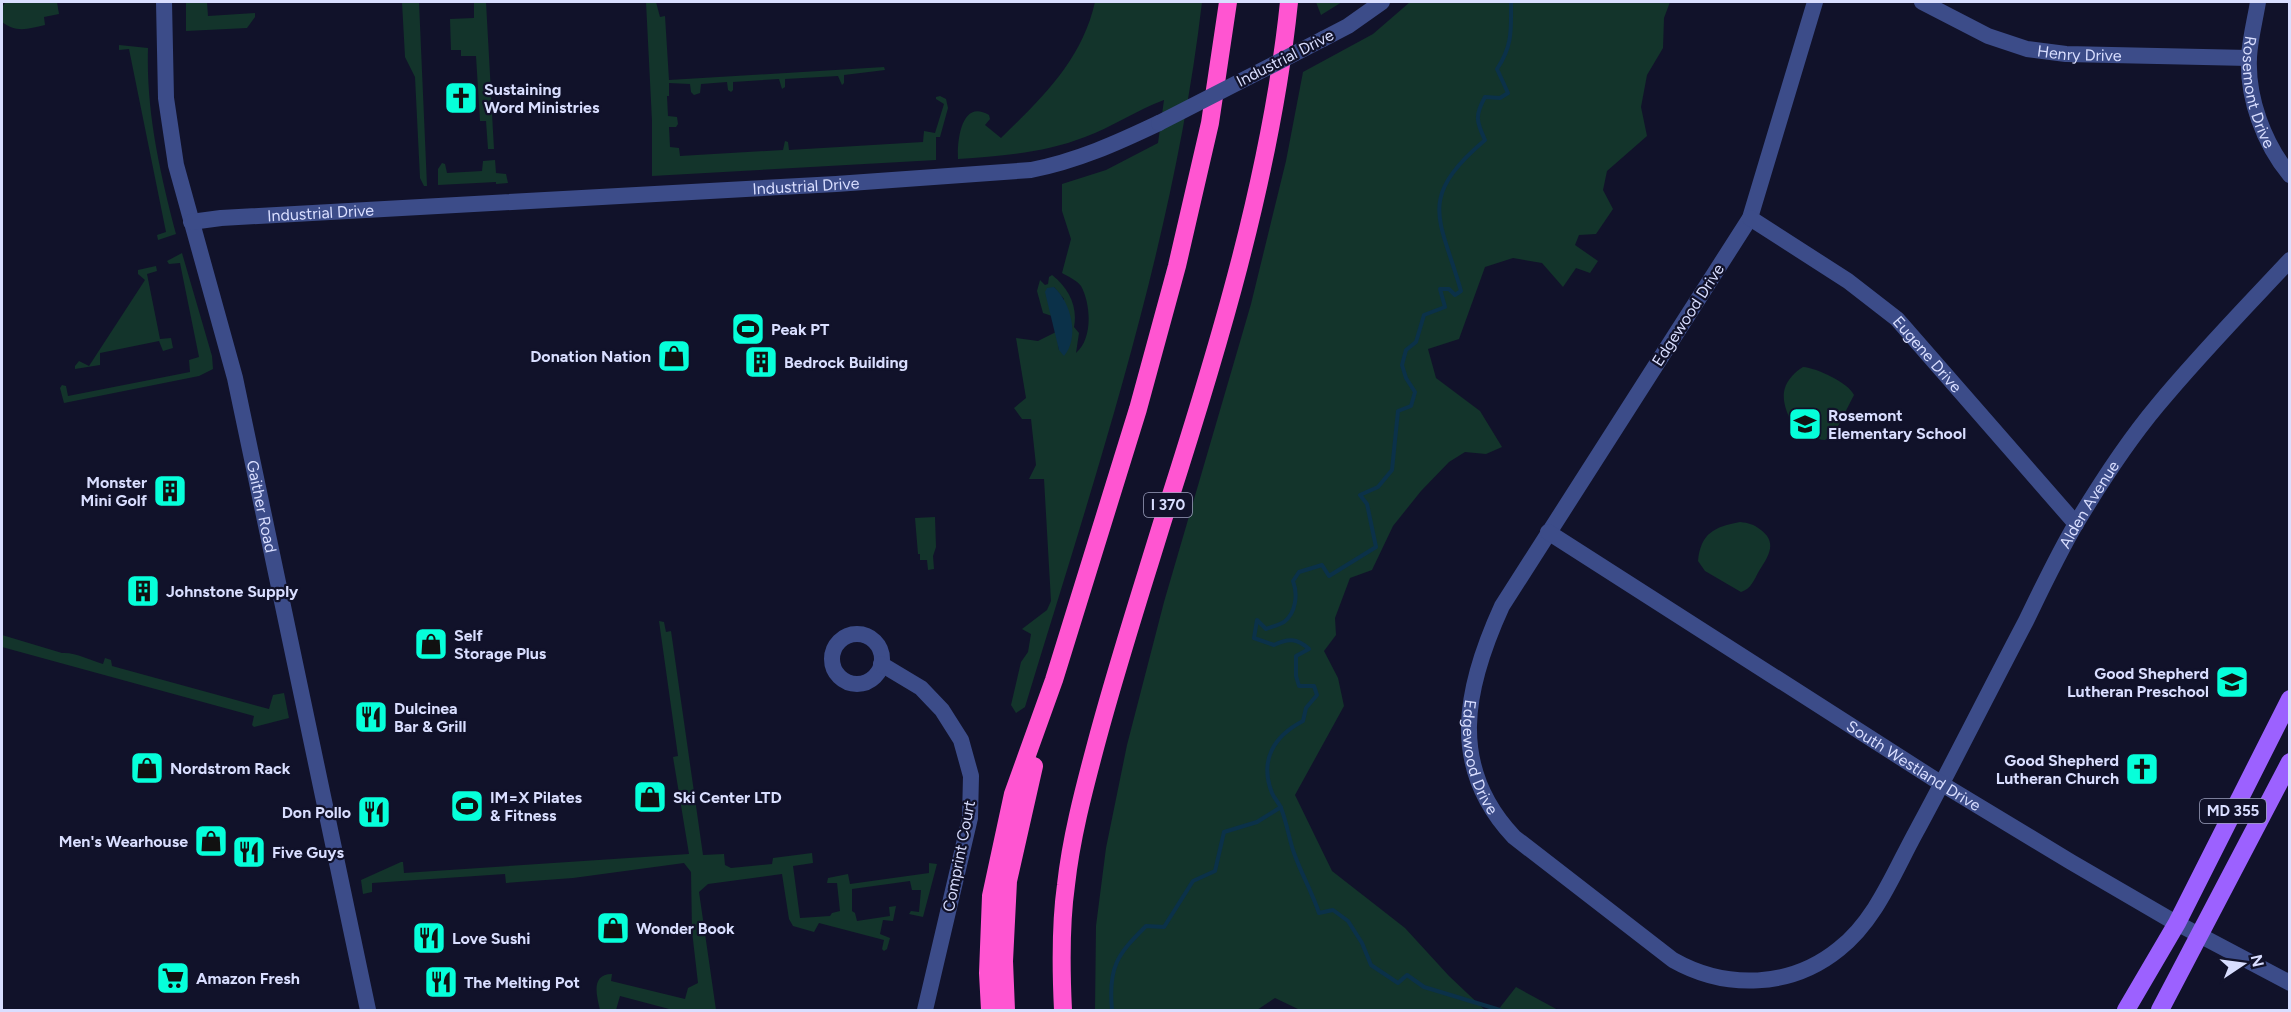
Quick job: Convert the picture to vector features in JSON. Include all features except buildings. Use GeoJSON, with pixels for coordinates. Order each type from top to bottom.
{"type":"FeatureCollection","features":[{"type":"Feature","properties":{"kind":"highway"},"geometry":{"type":"LineString","coordinates":[[990,1011],[988,973],[991,896],[1013,795],[1054,680],[1138,409],[1177,267],[1210,123],[1228,2]]}},
{"type":"Feature","properties":{"kind":"highway","name":"I 370"},"geometry":{"type":"LineString","coordinates":[[1063,1011],[1061,962],[1065,887],[1076,819],[1116,670],[1194,424],[1237,268],[1271,129],[1289,2]]}},
{"type":"Feature","properties":{"kind":"highway"},"geometry":{"type":"LineString","coordinates":[[1006,1011],[1004,961],[1008,881],[1054,680]]}},
{"type":"Feature","properties":{"kind":"main road","name":"MD 355"},"geometry":{"type":"LineString","coordinates":[[2126,1011],[2177,922],[2289,699]]}},
{"type":"Feature","properties":{"kind":"main road","name":"MD 355"},"geometry":{"type":"LineString","coordinates":[[2160,1011],[2289,762]]}},
{"type":"Feature","properties":{"kind":"street","name":"Gaither Road"},"geometry":{"type":"LineString","coordinates":[[164,2],[166,98],[170,132],[191,222],[238,387],[368,1011]]}},
{"type":"Feature","properties":{"kind":"street","name":"Industrial Drive"},"geometry":{"type":"LineString","coordinates":[[191,222],[222,218],[847,183],[1030,170],[1059,164],[1101,150],[1159,123],[1348,26],[1382,2]]}},
{"type":"Feature","properties":{"kind":"street","name":"Edgewood Drive"},"geometry":{"type":"LineString","coordinates":[[1815,2],[1750,218],[1502,606],[1478,668],[1468,727],[1472,765],[1482,792],[1500,823],[1514,837],[1673,960],[1691,970],[1739,981],[1771,980],[1811,967],[1839,949],[1867,921],[1942,784]]}},
{"type":"Feature","properties":{"kind":"street","name":"Henry Drive"},"geometry":{"type":"LineString","coordinates":[[1922,2],[1988,36],[2027,49],[2066,54],[2249,58]]}},
{"type":"Feature","properties":{"kind":"street","name":"Rosemont Drive"},"geometry":{"type":"LineString","coordinates":[[2258,2],[2249,58],[2254,105],[2268,143],[2289,175]]}},
{"type":"Feature","properties":{"kind":"street","name":"Eugene Drive"},"geometry":{"type":"LineString","coordinates":[[1750,218],[1848,280],[1897,319],[2076,524]]}},
{"type":"Feature","properties":{"kind":"street","name":"Alden Avenue"},"geometry":{"type":"LineString","coordinates":[[1942,784],[2076,524],[2116,459],[2156,406],[2289,260]]}},
{"type":"Feature","properties":{"kind":"street","name":"South Westland Drive"},"geometry":{"type":"LineString","coordinates":[[1548,532],[1942,784],[2071,862],[2289,983]]}},
{"type":"Feature","properties":{"kind":"street","name":"Comprint Court"},"geometry":{"type":"LineString","coordinates":[[881,664],[921,688],[942,710],[961,740],[971,777],[970,818],[925,1011]]}},
{"type":"Feature","properties":{"kind":"green space"},"geometry":{"type":"Polygon","coordinates":[[[6,2],[57,2],[59,14],[44,17],[45,25],[28,29],[12,28],[2,22],[2,7],[6,2]]]}},
{"type":"Feature","properties":{"kind":"green space"},"geometry":{"type":"Polygon","coordinates":[[[186,2],[207,2],[208,16],[255,13],[255,17],[247,28],[186,31],[186,2]]]}},
{"type":"Feature","properties":{"kind":"green space"},"geometry":{"type":"Polygon","coordinates":[[[402,2],[419,2],[427,186],[424,186],[420,178],[415,77],[405,57],[402,2]]]}},
{"type":"Feature","properties":{"kind":"green space"},"geometry":{"type":"Polygon","coordinates":[[[474,2],[486,2],[491,93],[500,95],[491,96],[494,149],[488,149],[486,121],[480,121],[476,56],[461,56],[461,50],[451,50],[450,19],[474,18],[474,2]]]}},
{"type":"Feature","properties":{"kind":"green space"},"geometry":{"type":"Polygon","coordinates":[[[646,2],[656,2],[660,17],[665,16],[669,80],[884,67],[885,70],[844,75],[842,85],[838,76],[785,79],[785,87],[782,89],[779,79],[733,82],[731,92],[728,90],[727,82],[701,84],[700,93],[694,95],[690,84],[669,83],[668,116],[677,117],[678,124],[676,127],[669,127],[670,147],[679,148],[680,156],[783,150],[785,141],[788,142],[789,150],[923,142],[924,131],[935,133],[944,104],[936,99],[940,96],[946,99],[948,108],[940,137],[936,137],[936,160],[652,176],[652,121],[646,2]]]}},
{"type":"Feature","properties":{"kind":"green space"},"geometry":{"type":"Polygon","coordinates":[[[1095,2],[1202,2],[1189,92],[1172,181],[1129,358],[1025,707],[1016,713],[1011,705],[1021,662],[1028,652],[1031,634],[1022,629],[1047,610],[1051,601],[1044,479],[1029,479],[1036,465],[1031,419],[1022,419],[1014,408],[1026,398],[1016,338],[1038,341],[1056,332],[1059,350],[1064,299],[1054,287],[1050,308],[1052,316],[1043,313],[1037,291],[1040,280],[1045,285],[1048,284],[1049,277],[1052,275],[1071,298],[1075,312],[1074,327],[1079,333],[1076,353],[1082,347],[1089,321],[1087,302],[1081,286],[1062,273],[1071,239],[1062,211],[1062,184],[1106,170],[1158,143],[1164,100],[1085,137],[1054,147],[1006,155],[958,159],[958,143],[963,124],[972,112],[980,111],[989,115],[990,119],[985,125],[1001,138],[1031,108],[1058,77],[1081,42],[1095,2]]]}},
{"type":"Feature","properties":{"kind":"green space"},"geometry":{"type":"Polygon","coordinates":[[[1316,2],[1342,2],[1321,15],[1316,2]]]}},
{"type":"Feature","properties":{"kind":"green space"},"geometry":{"type":"Polygon","coordinates":[[[1410,2],[1670,2],[1664,18],[1663,48],[1647,75],[1641,107],[1647,136],[1607,171],[1603,190],[1613,209],[1596,234],[1579,235],[1575,245],[1598,261],[1590,273],[1576,268],[1563,287],[1542,263],[1513,258],[1485,267],[1459,339],[1428,349],[1436,378],[1480,411],[1502,447],[1486,454],[1465,452],[1449,462],[1421,491],[1393,526],[1372,570],[1350,578],[1335,618],[1336,635],[1324,651],[1338,678],[1344,706],[1295,795],[1332,871],[1405,928],[1449,976],[1485,1010],[1300,1010],[1275,998],[1257,1010],[1095,1010],[1096,926],[1106,848],[1127,745],[1164,602],[1251,304],[1286,161],[1303,72],[1373,34],[1410,2]]]}},
{"type":"Feature","properties":{"kind":"green space"},"geometry":{"type":"Polygon","coordinates":[[[119,45],[148,48],[149,95],[155,142],[176,234],[158,240],[157,235],[166,232],[129,49],[119,50],[119,45]]]}},
{"type":"Feature","properties":{"kind":"green space"},"geometry":{"type":"Polygon","coordinates":[[[495,160],[496,173],[506,174],[508,183],[438,185],[438,169],[442,163],[445,164],[447,173],[482,171],[483,161],[495,160]]]}},
{"type":"Feature","properties":{"kind":"green space"},"geometry":{"type":"Polygon","coordinates":[[[182,253],[212,356],[213,369],[199,376],[64,403],[60,388],[62,385],[66,386],[68,396],[190,372],[189,360],[199,357],[180,263],[169,264],[167,261],[182,253]]]}},
{"type":"Feature","properties":{"kind":"green space"},"geometry":{"type":"Polygon","coordinates":[[[156,266],[157,271],[147,274],[160,339],[171,338],[173,348],[163,351],[159,341],[100,353],[100,365],[75,369],[79,361],[89,366],[145,280],[138,274],[138,270],[156,266]]]}},
{"type":"Feature","properties":{"kind":"green space"},"geometry":{"type":"Polygon","coordinates":[[[1803,367],[1832,377],[1851,390],[1854,395],[1835,432],[1825,440],[1810,438],[1802,434],[1790,420],[1785,407],[1786,385],[1792,376],[1803,367]]]}},
{"type":"Feature","properties":{"kind":"green space"},"geometry":{"type":"Polygon","coordinates":[[[935,517],[934,569],[928,570],[927,560],[920,560],[920,554],[918,554],[915,518],[935,517]]]}},
{"type":"Feature","properties":{"kind":"green space"},"geometry":{"type":"Polygon","coordinates":[[[1740,522],[1751,524],[1761,530],[1770,545],[1768,555],[1754,581],[1741,592],[1705,571],[1698,561],[1702,544],[1710,533],[1723,526],[1740,522]]]}},
{"type":"Feature","properties":{"kind":"green space"},"geometry":{"type":"Polygon","coordinates":[[[659,621],[664,622],[666,632],[671,631],[703,855],[724,854],[725,865],[731,868],[772,864],[773,858],[812,853],[813,863],[793,866],[800,918],[830,916],[840,911],[837,883],[827,883],[828,878],[848,874],[850,884],[929,873],[929,863],[937,864],[923,917],[909,914],[911,911],[919,912],[921,890],[912,890],[910,881],[852,889],[852,911],[857,921],[890,916],[889,907],[896,906],[893,921],[883,920],[880,934],[890,938],[887,949],[884,951],[882,949],[884,940],[819,923],[814,932],[793,926],[789,919],[782,874],[708,884],[699,892],[716,1010],[673,1010],[620,996],[616,1010],[600,1010],[597,987],[600,978],[605,975],[612,974],[611,981],[685,999],[688,988],[698,983],[692,931],[691,872],[684,863],[573,878],[506,883],[505,874],[372,883],[372,892],[363,894],[361,880],[401,862],[403,862],[404,873],[689,854],[673,757],[678,756],[659,621]]]}},
{"type":"Feature","properties":{"kind":"green space"},"geometry":{"type":"Polygon","coordinates":[[[2,635],[103,664],[105,658],[111,660],[112,666],[269,709],[273,695],[284,693],[289,718],[254,727],[252,725],[254,716],[2,647],[2,635]]]}},
{"type":"Feature","properties":{"kind":"green space"},"geometry":{"type":"Polygon","coordinates":[[[1516,987],[1558,1010],[1498,1010],[1516,987]]]}},
{"type":"Feature","properties":{"kind":"water"},"geometry":{"type":"Polygon","coordinates":[[[1054,287],[1065,302],[1071,320],[1072,339],[1064,356],[1059,350],[1045,292],[1047,288],[1054,287]]]}},
{"type":"Feature","properties":{"kind":"waterway"},"geometry":{"type":"LineString","coordinates":[[1500,1010],[1424,987],[1407,975],[1398,983],[1371,965],[1362,943],[1348,921],[1333,910],[1319,913],[1294,853],[1281,808],[1272,793],[1267,770],[1268,760],[1277,742],[1284,734],[1303,721],[1306,708],[1317,695],[1314,686],[1299,686],[1296,676],[1296,656],[1309,649],[1296,641],[1288,640],[1274,645],[1254,638],[1257,620],[1266,629],[1284,622],[1291,614],[1296,597],[1293,581],[1299,572],[1322,565],[1329,576],[1376,547],[1367,504],[1360,495],[1378,487],[1392,470],[1398,411],[1411,406],[1415,392],[1406,378],[1402,365],[1406,350],[1416,342],[1424,315],[1445,307],[1440,289],[1449,289],[1455,295],[1461,291],[1441,226],[1439,210],[1442,194],[1449,178],[1463,160],[1485,140],[1478,118],[1485,97],[1500,98],[1508,93],[1497,69],[1508,44],[1511,29],[1511,2]]}},
{"type":"Feature","properties":{"kind":"waterway"},"geometry":{"type":"LineString","coordinates":[[1112,1010],[1113,972],[1128,945],[1146,926],[1164,927],[1193,881],[1215,871],[1224,832],[1257,822],[1281,807]]}},
{"type":"Feature","properties":{"kind":"place","name":"Sustaining Word Ministries"},"geometry":{"type":"Point","coordinates":[461,98]}},
{"type":"Feature","properties":{"kind":"place","name":"Peak PT"},"geometry":{"type":"Point","coordinates":[748,329]}},
{"type":"Feature","properties":{"kind":"place","name":"Donation Nation"},"geometry":{"type":"Point","coordinates":[674,356]}},
{"type":"Feature","properties":{"kind":"place","name":"Bedrock Building"},"geometry":{"type":"Point","coordinates":[761,362]}},
{"type":"Feature","properties":{"kind":"place","name":"Rosemont Elementary School"},"geometry":{"type":"Point","coordinates":[1805,424]}},
{"type":"Feature","properties":{"kind":"place","name":"Monster Mini Golf"},"geometry":{"type":"Point","coordinates":[170,491]}},
{"type":"Feature","properties":{"kind":"place","name":"Johnstone Supply"},"geometry":{"type":"Point","coordinates":[143,591]}},
{"type":"Feature","properties":{"kind":"place","name":"Self Storage Plus"},"geometry":{"type":"Point","coordinates":[431,644]}},
{"type":"Feature","properties":{"kind":"place","name":"Good Shepherd Lutheran Preschool"},"geometry":{"type":"Point","coordinates":[2232,682]}},
{"type":"Feature","properties":{"kind":"place","name":"Dulcinea Bar & Grill"},"geometry":{"type":"Point","coordinates":[371,717]}},
{"type":"Feature","properties":{"kind":"place","name":"Nordstrom Rack"},"geometry":{"type":"Point","coordinates":[147,768]}},
{"type":"Feature","properties":{"kind":"place","name":"Good Shepherd Lutheran Church"},"geometry":{"type":"Point","coordinates":[2142,769]}},
{"type":"Feature","properties":{"kind":"place","name":"Ski Center LTD"},"geometry":{"type":"Point","coordinates":[650,797]}},
{"type":"Feature","properties":{"kind":"place","name":"IM=X Pilates & Fitness"},"geometry":{"type":"Point","coordinates":[467,806]}},
{"type":"Feature","properties":{"kind":"place","name":"Don Pollo"},"geometry":{"type":"Point","coordinates":[374,812]}},
{"type":"Feature","properties":{"kind":"place","name":"Men's Wearhouse"},"geometry":{"type":"Point","coordinates":[211,841]}},
{"type":"Feature","properties":{"kind":"place","name":"Five Guys"},"geometry":{"type":"Point","coordinates":[249,852]}},
{"type":"Feature","properties":{"kind":"place","name":"Wonder Book"},"geometry":{"type":"Point","coordinates":[613,928]}},
{"type":"Feature","properties":{"kind":"place","name":"Love Sushi"},"geometry":{"type":"Point","coordinates":[429,938]}},
{"type":"Feature","properties":{"kind":"place","name":"Amazon Fresh"},"geometry":{"type":"Point","coordinates":[173,978]}},
{"type":"Feature","properties":{"kind":"place","name":"The Melting Pot"},"geometry":{"type":"Point","coordinates":[441,982]}}]}
